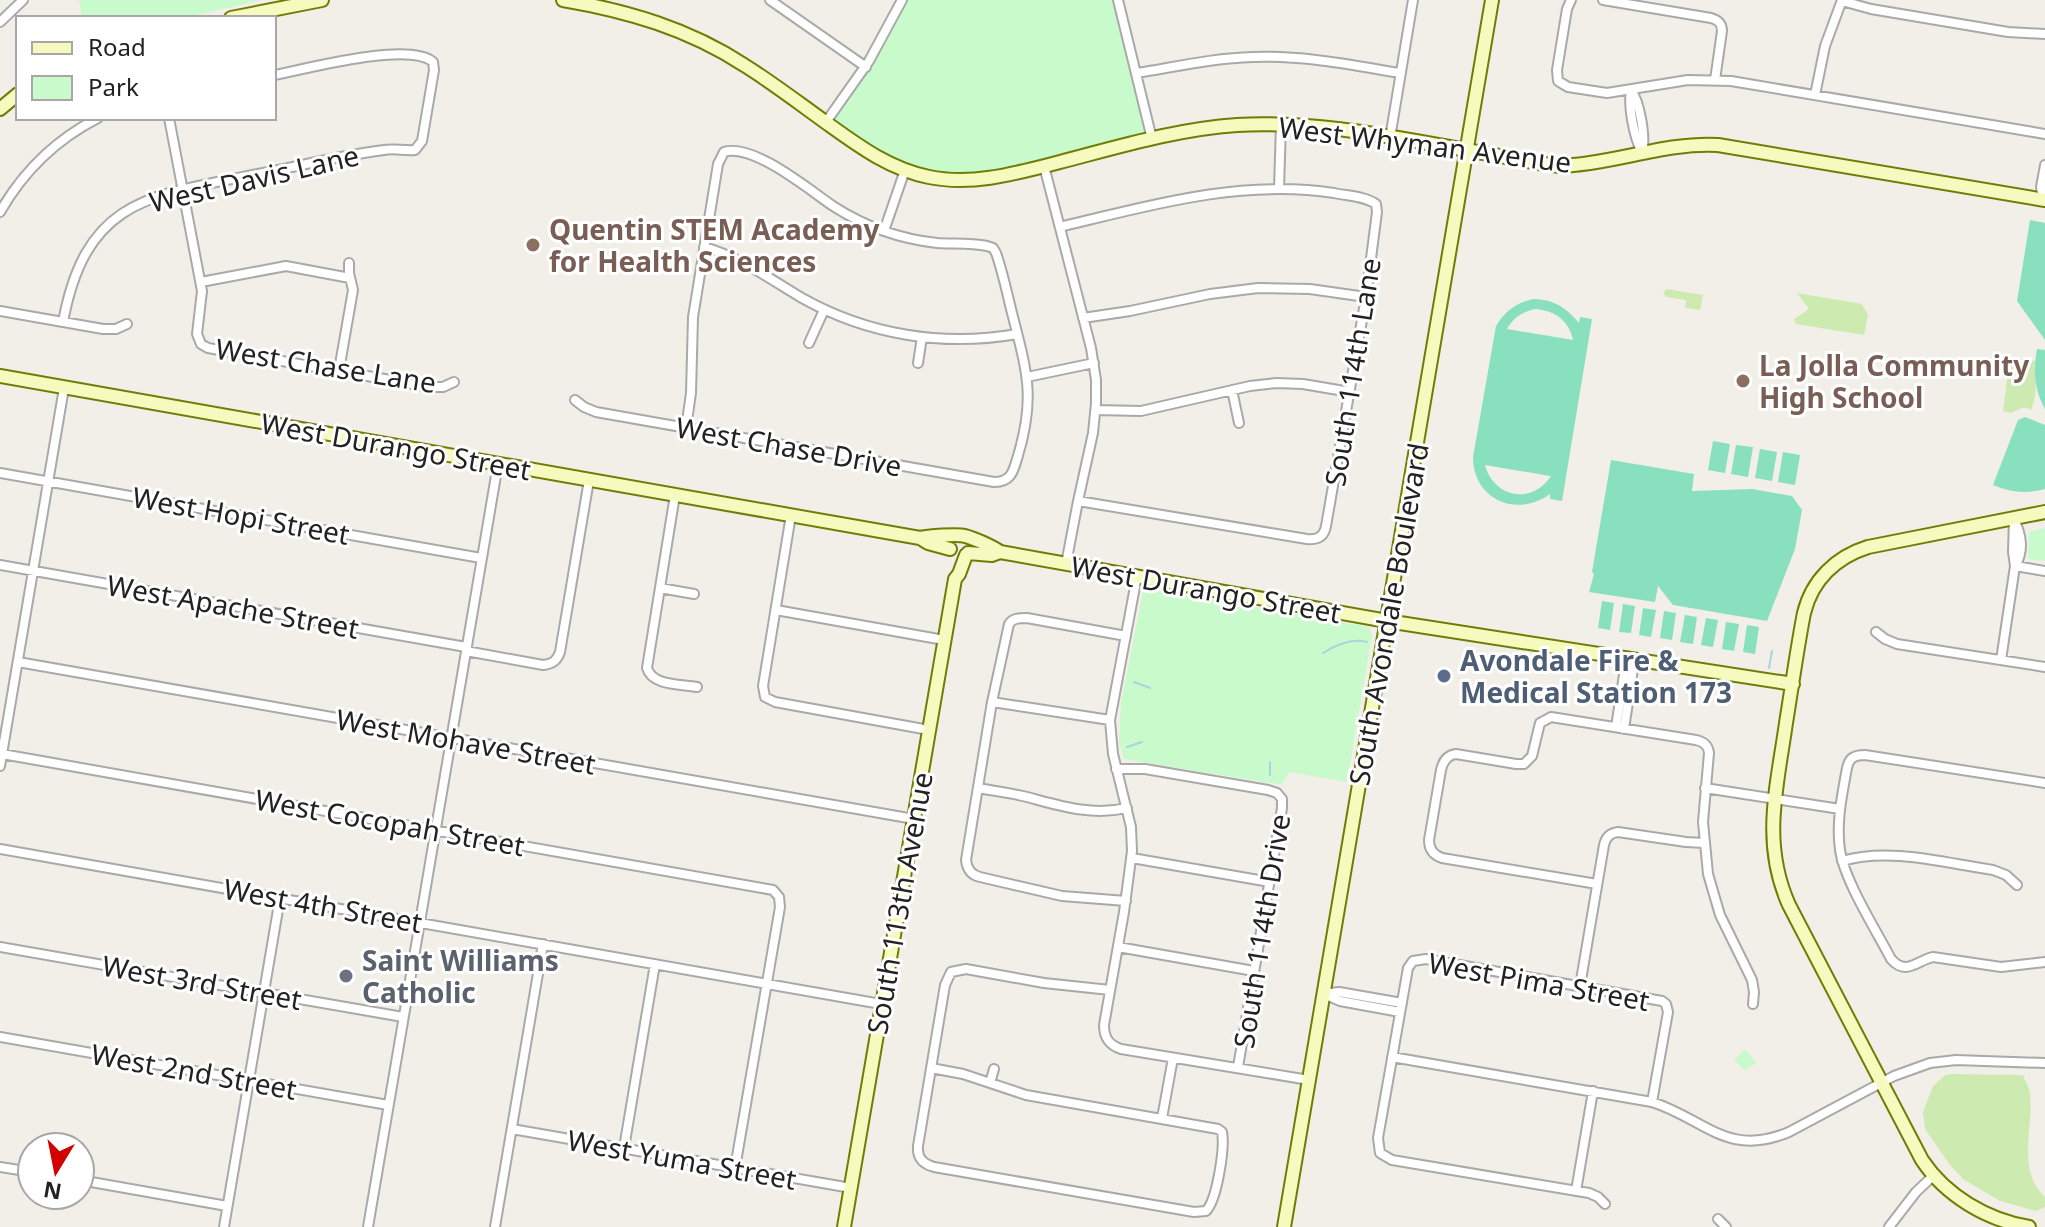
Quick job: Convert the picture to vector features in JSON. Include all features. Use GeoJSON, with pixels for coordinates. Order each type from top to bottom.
{"type":"FeatureCollection","features":[{"type":"Feature","properties":{"kind":"street"},"geometry":{"type":"LineString","coordinates":[[0,22],[23,0]]}},
{"type":"Feature","properties":{"kind":"street"},"geometry":{"type":"LineString","coordinates":[[241,16],[322,0]]}},
{"type":"Feature","properties":{"kind":"street","name":"West Whyman Avenue"},"geometry":{"type":"LineString","coordinates":[[563,0],[628,13],[694,37],[740,62],[870,153],[905,170],[929,177],[963,180],[996,177],[1152,139],[1219,127],[1281,124],[1329,128],[1560,166],[1693,145],[1718,145],[2044,199]]}},
{"type":"Feature","properties":{"kind":"street"},"geometry":{"type":"LineString","coordinates":[[770,0],[866,67]]}},
{"type":"Feature","properties":{"kind":"street"},"geometry":{"type":"LineString","coordinates":[[826,122],[866,67],[902,0]]}},
{"type":"Feature","properties":{"kind":"street"},"geometry":{"type":"LineString","coordinates":[[1118,0],[1152,139]]}},
{"type":"Feature","properties":{"kind":"street"},"geometry":{"type":"LineString","coordinates":[[1390,138],[1413,0]]}},
{"type":"Feature","properties":{"kind":"street","name":"South Avondale Boulevard"},"geometry":{"type":"LineString","coordinates":[[1284,1227],[1492,0]]}},
{"type":"Feature","properties":{"kind":"street"},"geometry":{"type":"LineString","coordinates":[[1571,0],[1557,70],[1558,81],[1568,87],[1600,92],[1678,81],[1715,80],[2045,134]]}},
{"type":"Feature","properties":{"kind":"street"},"geometry":{"type":"LineString","coordinates":[[1603,0],[1711,18],[1721,24],[1715,80]]}},
{"type":"Feature","properties":{"kind":"street"},"geometry":{"type":"LineString","coordinates":[[1815,95],[1822,56],[1842,0],[1882,11],[2008,32],[2045,34]]}},
{"type":"Feature","properties":{"kind":"street","name":"West Davis Lane"},"geometry":{"type":"LineString","coordinates":[[63,322],[69,289],[86,252],[110,223],[133,206],[182,189],[384,150],[411,151],[418,148],[422,141],[434,75],[433,62],[422,56],[381,55],[276,75]]}},
{"type":"Feature","properties":{"kind":"street"},"geometry":{"type":"LineString","coordinates":[[1137,73],[1221,59],[1269,57],[1316,59],[1400,73]]}},
{"type":"Feature","properties":{"kind":"street"},"geometry":{"type":"LineString","coordinates":[[1631,90],[1636,99],[1644,141],[1642,153]]}},
{"type":"Feature","properties":{"kind":"street"},"geometry":{"type":"LineString","coordinates":[[0,212],[42,158],[95,120]]}},
{"type":"Feature","properties":{"kind":"street"},"geometry":{"type":"LineString","coordinates":[[169,120],[201,282],[286,266],[350,278]]}},
{"type":"Feature","properties":{"kind":"street"},"geometry":{"type":"LineString","coordinates":[[1060,227],[1201,195],[1279,189],[1281,124]]}},
{"type":"Feature","properties":{"kind":"street"},"geometry":{"type":"LineString","coordinates":[[686,428],[691,393],[691,327],[718,164],[724,152],[737,151],[772,165],[843,212],[884,231],[923,241],[993,248],[999,259],[1027,377],[1094,363]]}},
{"type":"Feature","properties":{"kind":"street"},"geometry":{"type":"LineString","coordinates":[[2044,199],[2041,187],[2045,165]]}},
{"type":"Feature","properties":{"kind":"street"},"geometry":{"type":"LineString","coordinates":[[1044,166],[1094,363],[1096,410],[1092,442],[1066,564]]}},
{"type":"Feature","properties":{"kind":"street"},"geometry":{"type":"LineString","coordinates":[[884,231],[905,170]]}},
{"type":"Feature","properties":{"kind":"street","name":"South 114th Lane"},"geometry":{"type":"LineString","coordinates":[[1078,501],[1307,539],[1320,538],[1326,526],[1350,392],[1377,212],[1376,204],[1365,198],[1279,189]]}},
{"type":"Feature","properties":{"kind":"street"},"geometry":{"type":"LineString","coordinates":[[704,247],[740,260],[824,310],[873,327],[922,337],[969,339],[1017,334]]}},
{"type":"Feature","properties":{"kind":"street"},"geometry":{"type":"LineString","coordinates":[[339,370],[353,290],[349,263]]}},
{"type":"Feature","properties":{"kind":"street","name":"West Chase Lane"},"geometry":{"type":"LineString","coordinates":[[201,282],[198,341],[208,348],[430,387],[443,387],[454,382]]}},
{"type":"Feature","properties":{"kind":"street"},"geometry":{"type":"LineString","coordinates":[[1083,318],[1258,288],[1310,289],[1366,297]]}},
{"type":"Feature","properties":{"kind":"street"},"geometry":{"type":"LineString","coordinates":[[809,343],[824,310]]}},
{"type":"Feature","properties":{"kind":"street"},"geometry":{"type":"LineString","coordinates":[[0,311],[109,329],[127,324]]}},
{"type":"Feature","properties":{"kind":"street"},"geometry":{"type":"LineString","coordinates":[[918,363],[922,337]]}},
{"type":"Feature","properties":{"kind":"street","name":"West Durango Street"},"geometry":{"type":"LineString","coordinates":[[0,376],[920,538]]}},
{"type":"Feature","properties":{"kind":"street","name":"West Chase Drive"},"geometry":{"type":"LineString","coordinates":[[575,400],[596,412],[994,482],[1007,480],[1012,473],[1025,432],[1029,404],[1027,377]]}},
{"type":"Feature","properties":{"kind":"street"},"geometry":{"type":"LineString","coordinates":[[1096,410],[1141,411],[1258,384],[1285,383],[1350,392]]}},
{"type":"Feature","properties":{"kind":"street"},"geometry":{"type":"LineString","coordinates":[[0,766],[64,388]]}},
{"type":"Feature","properties":{"kind":"street"},"geometry":{"type":"LineString","coordinates":[[1232,390],[1239,423]]}},
{"type":"Feature","properties":{"kind":"street"},"geometry":{"type":"LineString","coordinates":[[368,1227],[498,464]]}},
{"type":"Feature","properties":{"kind":"street","name":"West Hopi Street"},"geometry":{"type":"LineString","coordinates":[[0,473],[481,558]]}},
{"type":"Feature","properties":{"kind":"street","name":"West Apache Street"},"geometry":{"type":"LineString","coordinates":[[0,565],[543,665],[555,662],[560,652],[589,480]]}},
{"type":"Feature","properties":{"kind":"street"},"geometry":{"type":"LineString","coordinates":[[675,495],[647,665],[649,675],[658,680],[697,687]]}},
{"type":"Feature","properties":{"kind":"street"},"geometry":{"type":"LineString","coordinates":[[2029,1227],[2003,1221],[1955,1195],[1934,1175],[1918,1153],[1789,905],[1777,874],[1772,823],[1806,606],[1819,579],[1835,563],[1868,547],[2045,512]]}},
{"type":"Feature","properties":{"kind":"street"},"geometry":{"type":"LineString","coordinates":[[791,515],[763,686],[765,697],[775,702],[929,730]]}},
{"type":"Feature","properties":{"kind":"street"},"geometry":{"type":"LineString","coordinates":[[2001,660],[2015,566],[2014,519]]}},
{"type":"Feature","properties":{"kind":"street"},"geometry":{"type":"LineString","coordinates":[[920,538],[929,535],[972,547]]}},
{"type":"Feature","properties":{"kind":"street"},"geometry":{"type":"LineString","coordinates":[[920,538],[960,557],[972,547]]}},
{"type":"Feature","properties":{"kind":"street","name":"West Durango Street"},"geometry":{"type":"LineString","coordinates":[[972,547],[993,547],[1000,552],[1387,621],[1793,684]]}},
{"type":"Feature","properties":{"kind":"street","name":"South 113th Avenue"},"geometry":{"type":"LineString","coordinates":[[844,1227],[955,579],[972,547]]}},
{"type":"Feature","properties":{"kind":"street","name":"South 113th Avenue"},"geometry":{"type":"LineString","coordinates":[[951,551],[955,579]]}},
{"type":"Feature","properties":{"kind":"street"},"geometry":{"type":"LineString","coordinates":[[2015,566],[2045,571]]}},
{"type":"Feature","properties":{"kind":"street"},"geometry":{"type":"LineString","coordinates":[[1137,576],[1110,720],[1116,769],[1132,836],[1132,858],[1104,1025],[1107,1041],[1121,1049],[1309,1080]]}},
{"type":"Feature","properties":{"kind":"street"},"geometry":{"type":"LineString","coordinates":[[660,588],[694,594]]}},
{"type":"Feature","properties":{"kind":"street"},"geometry":{"type":"LineString","coordinates":[[776,610],[944,640]]}},
{"type":"Feature","properties":{"kind":"street"},"geometry":{"type":"LineString","coordinates":[[1126,636],[1027,618],[1012,620],[1005,633],[966,855],[968,869],[976,876],[1054,895],[1126,901]]}},
{"type":"Feature","properties":{"kind":"street"},"geometry":{"type":"LineString","coordinates":[[1876,632],[1897,644],[2045,667]]}},
{"type":"Feature","properties":{"kind":"street"},"geometry":{"type":"LineString","coordinates":[[1620,728],[1633,669],[1631,659]]}},
{"type":"Feature","properties":{"kind":"street","name":"West Mohave Street"},"geometry":{"type":"LineString","coordinates":[[18,662],[914,819]]}},
{"type":"Feature","properties":{"kind":"street"},"geometry":{"type":"LineString","coordinates":[[992,702],[1110,720]]}},
{"type":"Feature","properties":{"kind":"street"},"geometry":{"type":"LineString","coordinates":[[1597,884],[1442,858],[1431,851],[1429,840],[1436,798],[1442,765],[1448,757],[1461,755],[1516,764],[1528,762],[1543,720],[1555,718],[1696,740],[1707,746],[1704,843],[1708,874],[1726,929],[1752,980],[1753,1004]]}},
{"type":"Feature","properties":{"kind":"street","name":"West Cocopah Street"},"geometry":{"type":"LineString","coordinates":[[2,754],[764,888],[777,893],[780,907],[766,983]]}},
{"type":"Feature","properties":{"kind":"street"},"geometry":{"type":"LineString","coordinates":[[2045,783],[1865,755],[1852,757],[1847,768],[1838,832],[1842,861],[1849,878],[1891,959],[1901,967],[1933,957],[2001,967],[2045,962]]}},
{"type":"Feature","properties":{"kind":"street","name":"South 114th Drive"},"geometry":{"type":"LineString","coordinates":[[1116,769],[1145,769],[1268,790],[1280,795],[1282,808],[1238,1067]]}},
{"type":"Feature","properties":{"kind":"street"},"geometry":{"type":"LineString","coordinates":[[978,788],[1080,811],[1107,812],[1127,808]]}},
{"type":"Feature","properties":{"kind":"street"},"geometry":{"type":"LineString","coordinates":[[1705,788],[1840,809]]}},
{"type":"Feature","properties":{"kind":"street"},"geometry":{"type":"LineString","coordinates":[[1580,986],[1604,845],[1610,834],[1704,843]]}},
{"type":"Feature","properties":{"kind":"street","name":"West 4th Street"},"geometry":{"type":"LineString","coordinates":[[0,849],[881,1004]]}},
{"type":"Feature","properties":{"kind":"street"},"geometry":{"type":"LineString","coordinates":[[1842,861],[1871,854],[1896,855],[1993,870],[2006,875],[2017,885]]}},
{"type":"Feature","properties":{"kind":"street"},"geometry":{"type":"LineString","coordinates":[[1132,858],[1270,882]]}},
{"type":"Feature","properties":{"kind":"street"},"geometry":{"type":"LineString","coordinates":[[224,1227],[280,898]]}},
{"type":"Feature","properties":{"kind":"street"},"geometry":{"type":"LineString","coordinates":[[495,1227],[543,944]]}},
{"type":"Feature","properties":{"kind":"street","name":"West 3rd Street"},"geometry":{"type":"LineString","coordinates":[[0,947],[403,1017]]}},
{"type":"Feature","properties":{"kind":"street"},"geometry":{"type":"LineString","coordinates":[[1118,947],[1254,971]]}},
{"type":"Feature","properties":{"kind":"street","name":"West Pima Street"},"geometry":{"type":"LineString","coordinates":[[1323,994],[1339,992],[1401,1007],[1408,968],[1413,961],[1426,959],[1653,998],[1666,1004],[1667,1017],[1652,1102]]}},
{"type":"Feature","properties":{"kind":"street"},"geometry":{"type":"LineString","coordinates":[[624,1148],[655,964]]}},
{"type":"Feature","properties":{"kind":"street"},"geometry":{"type":"LineString","coordinates":[[931,1068],[963,1074],[1026,1095],[1210,1127],[1222,1132],[1223,1145],[1213,1200],[1206,1211],[1194,1212],[934,1167],[921,1160],[918,1146],[931,1068],[945,985],[951,972],[966,969],[1044,983],[1110,990]]}},
{"type":"Feature","properties":{"kind":"street"},"geometry":{"type":"LineString","coordinates":[[735,1168],[766,983]]}},
{"type":"Feature","properties":{"kind":"street"},"geometry":{"type":"LineString","coordinates":[[1401,1007],[1378,1138],[1380,1153],[1392,1160],[1594,1195],[1605,1204]]}},
{"type":"Feature","properties":{"kind":"street","name":"West 2nd Street"},"geometry":{"type":"LineString","coordinates":[[0,1037],[388,1105]]}},
{"type":"Feature","properties":{"kind":"street"},"geometry":{"type":"LineString","coordinates":[[1392,1057],[1652,1102],[1724,1137],[1739,1140],[1773,1138],[1789,1132],[1911,1068],[1938,1061],[2045,1063]]}},
{"type":"Feature","properties":{"kind":"street"},"geometry":{"type":"LineString","coordinates":[[1162,1118],[1173,1058]]}},
{"type":"Feature","properties":{"kind":"street"},"geometry":{"type":"LineString","coordinates":[[990,1083],[994,1069]]}},
{"type":"Feature","properties":{"kind":"street"},"geometry":{"type":"LineString","coordinates":[[1576,1191],[1593,1091]]}},
{"type":"Feature","properties":{"kind":"street","name":"West Yuma Street"},"geometry":{"type":"LineString","coordinates":[[512,1129],[851,1188]]}},
{"type":"Feature","properties":{"kind":"street"},"geometry":{"type":"LineString","coordinates":[[1889,1227],[1916,1192],[1934,1175]]}},
{"type":"Feature","properties":{"kind":"street"},"geometry":{"type":"LineString","coordinates":[[96,1183],[227,1206]]}},
{"type":"Feature","properties":{"kind":"street"},"geometry":{"type":"LineString","coordinates":[[1718,1219],[1726,1227]]}},
{"type":"Feature","properties":{"kind":"green space"},"geometry":{"type":"Polygon","coordinates":[[[79,0],[262,0],[192,16],[82,16],[79,0]]]}},
{"type":"Feature","properties":{"kind":"green space"},"geometry":{"type":"Polygon","coordinates":[[[902,0],[1118,0],[1152,139],[996,177],[917,174],[826,122],[869,61],[902,0]]]}},
{"type":"Feature","properties":{"kind":"green space"},"geometry":{"type":"Polygon","coordinates":[[[2030,220],[2045,223],[2045,340],[2017,301],[2030,220]]]}},
{"type":"Feature","properties":{"kind":"green space"},"geometry":{"type":"Polygon","coordinates":[[[1667,289],[1703,295],[1700,310],[1685,308],[1686,300],[1666,297],[1663,292],[1667,289]]]}},
{"type":"Feature","properties":{"kind":"green space"},"geometry":{"type":"Polygon","coordinates":[[[1797,293],[1862,304],[1868,315],[1864,335],[1796,324],[1794,319],[1809,309],[1797,293]]]}},
{"type":"Feature","properties":{"kind":"green space"},"geometry":{"type":"Polygon","coordinates":[[[1533,299],[1553,302],[1579,323],[1580,317],[1592,319],[1562,501],[1550,499],[1550,494],[1537,501],[1511,504],[1499,501],[1480,484],[1473,457],[1496,326],[1516,305],[1533,299]],[[1536,309],[1519,316],[1507,329],[1573,340],[1560,318],[1536,309]],[[1485,465],[1496,485],[1514,494],[1534,491],[1551,476],[1550,476],[1485,465]]]}},
{"type":"Feature","properties":{"kind":"green space"},"geometry":{"type":"Polygon","coordinates":[[[2037,349],[2045,350],[2045,409],[2035,380],[2037,349]]]}},
{"type":"Feature","properties":{"kind":"green space"},"geometry":{"type":"Polygon","coordinates":[[[2010,357],[2035,361],[2036,391],[2031,410],[2024,407],[2011,413],[2003,411],[2010,357]]]}},
{"type":"Feature","properties":{"kind":"green space"},"geometry":{"type":"Polygon","coordinates":[[[2025,417],[2045,425],[2045,489],[2032,492],[2006,490],[1993,485],[2018,420],[2025,417]]]}},
{"type":"Feature","properties":{"kind":"green space"},"geometry":{"type":"Polygon","coordinates":[[[1713,441],[1730,444],[1725,473],[1708,470],[1713,441]]]}},
{"type":"Feature","properties":{"kind":"green space"},"geometry":{"type":"Polygon","coordinates":[[[1736,445],[1753,447],[1748,477],[1731,474],[1736,445]]]}},
{"type":"Feature","properties":{"kind":"green space"},"geometry":{"type":"Polygon","coordinates":[[[1760,449],[1777,452],[1772,481],[1755,478],[1760,449]]]}},
{"type":"Feature","properties":{"kind":"green space"},"geometry":{"type":"Polygon","coordinates":[[[1783,452],[1800,455],[1795,485],[1778,482],[1783,452]]]}},
{"type":"Feature","properties":{"kind":"green space"},"geometry":{"type":"Polygon","coordinates":[[[1611,460],[1694,474],[1692,491],[1752,489],[1792,496],[1802,510],[1795,549],[1767,621],[1673,605],[1658,586],[1655,602],[1589,592],[1611,460]]]}},
{"type":"Feature","properties":{"kind":"green space"},"geometry":{"type":"Polygon","coordinates":[[[2045,528],[2045,561],[2028,559],[2029,532],[2045,528]]]}},
{"type":"Feature","properties":{"kind":"green space"},"geometry":{"type":"Polygon","coordinates":[[[1150,588],[1369,627],[1372,635],[1347,782],[1289,772],[1282,784],[1269,783],[1124,759],[1119,742],[1121,703],[1143,592],[1150,588]]]}},
{"type":"Feature","properties":{"kind":"green space"},"geometry":{"type":"Polygon","coordinates":[[[1602,601],[1614,603],[1610,630],[1598,628],[1602,601]]]}},
{"type":"Feature","properties":{"kind":"green space"},"geometry":{"type":"Polygon","coordinates":[[[1623,604],[1635,606],[1631,633],[1619,632],[1623,604]]]}},
{"type":"Feature","properties":{"kind":"green space"},"geometry":{"type":"Polygon","coordinates":[[[1643,608],[1656,610],[1651,637],[1639,635],[1643,608]]]}},
{"type":"Feature","properties":{"kind":"green space"},"geometry":{"type":"Polygon","coordinates":[[[1664,611],[1676,613],[1672,640],[1660,638],[1664,611]]]}},
{"type":"Feature","properties":{"kind":"green space"},"geometry":{"type":"Polygon","coordinates":[[[1685,615],[1697,617],[1693,644],[1680,642],[1685,615]]]}},
{"type":"Feature","properties":{"kind":"green space"},"geometry":{"type":"Polygon","coordinates":[[[1706,618],[1718,620],[1713,647],[1701,645],[1706,618]]]}},
{"type":"Feature","properties":{"kind":"green space"},"geometry":{"type":"Polygon","coordinates":[[[1726,622],[1739,624],[1734,651],[1722,649],[1726,622]]]}},
{"type":"Feature","properties":{"kind":"green space"},"geometry":{"type":"Polygon","coordinates":[[[1747,625],[1759,627],[1755,654],[1743,652],[1747,625]]]}},
{"type":"Feature","properties":{"kind":"green space"},"geometry":{"type":"Polygon","coordinates":[[[1745,1049],[1756,1062],[1745,1071],[1734,1060],[1745,1049]]]}},
{"type":"Feature","properties":{"kind":"green space"},"geometry":{"type":"Polygon","coordinates":[[[1950,1074],[2023,1075],[2030,1093],[2028,1148],[2031,1174],[2045,1197],[2045,1207],[2036,1211],[2000,1201],[1963,1179],[1950,1165],[1925,1129],[1923,1112],[1933,1086],[1950,1074]]]}},
{"type":"Feature","properties":{"kind":"waterway"},"geometry":{"type":"LineString","coordinates":[[1323,653],[1344,643],[1367,642]]}},
{"type":"Feature","properties":{"kind":"waterway"},"geometry":{"type":"LineString","coordinates":[[1769,668],[1772,651]]}},
{"type":"Feature","properties":{"kind":"waterway"},"geometry":{"type":"LineString","coordinates":[[1134,682],[1150,688]]}},
{"type":"Feature","properties":{"kind":"waterway"},"geometry":{"type":"LineString","coordinates":[[1127,747],[1142,742]]}},
{"type":"Feature","properties":{"kind":"waterway"},"geometry":{"type":"LineString","coordinates":[[1270,762],[1270,775]]}},
{"type":"Feature","properties":{"kind":"place","name":"Quentin STEM Academy for Health Sciences"},"geometry":{"type":"Point","coordinates":[533,245]}},
{"type":"Feature","properties":{"kind":"place","name":"La Jolla Community High School"},"geometry":{"type":"Point","coordinates":[1743,381]}},
{"type":"Feature","properties":{"kind":"place","name":"Avondale Fire & Medical Station 173"},"geometry":{"type":"Point","coordinates":[1444,676]}},
{"type":"Feature","properties":{"kind":"place","name":"Saint Williams Catholic"},"geometry":{"type":"Point","coordinates":[346,976]}}]}
